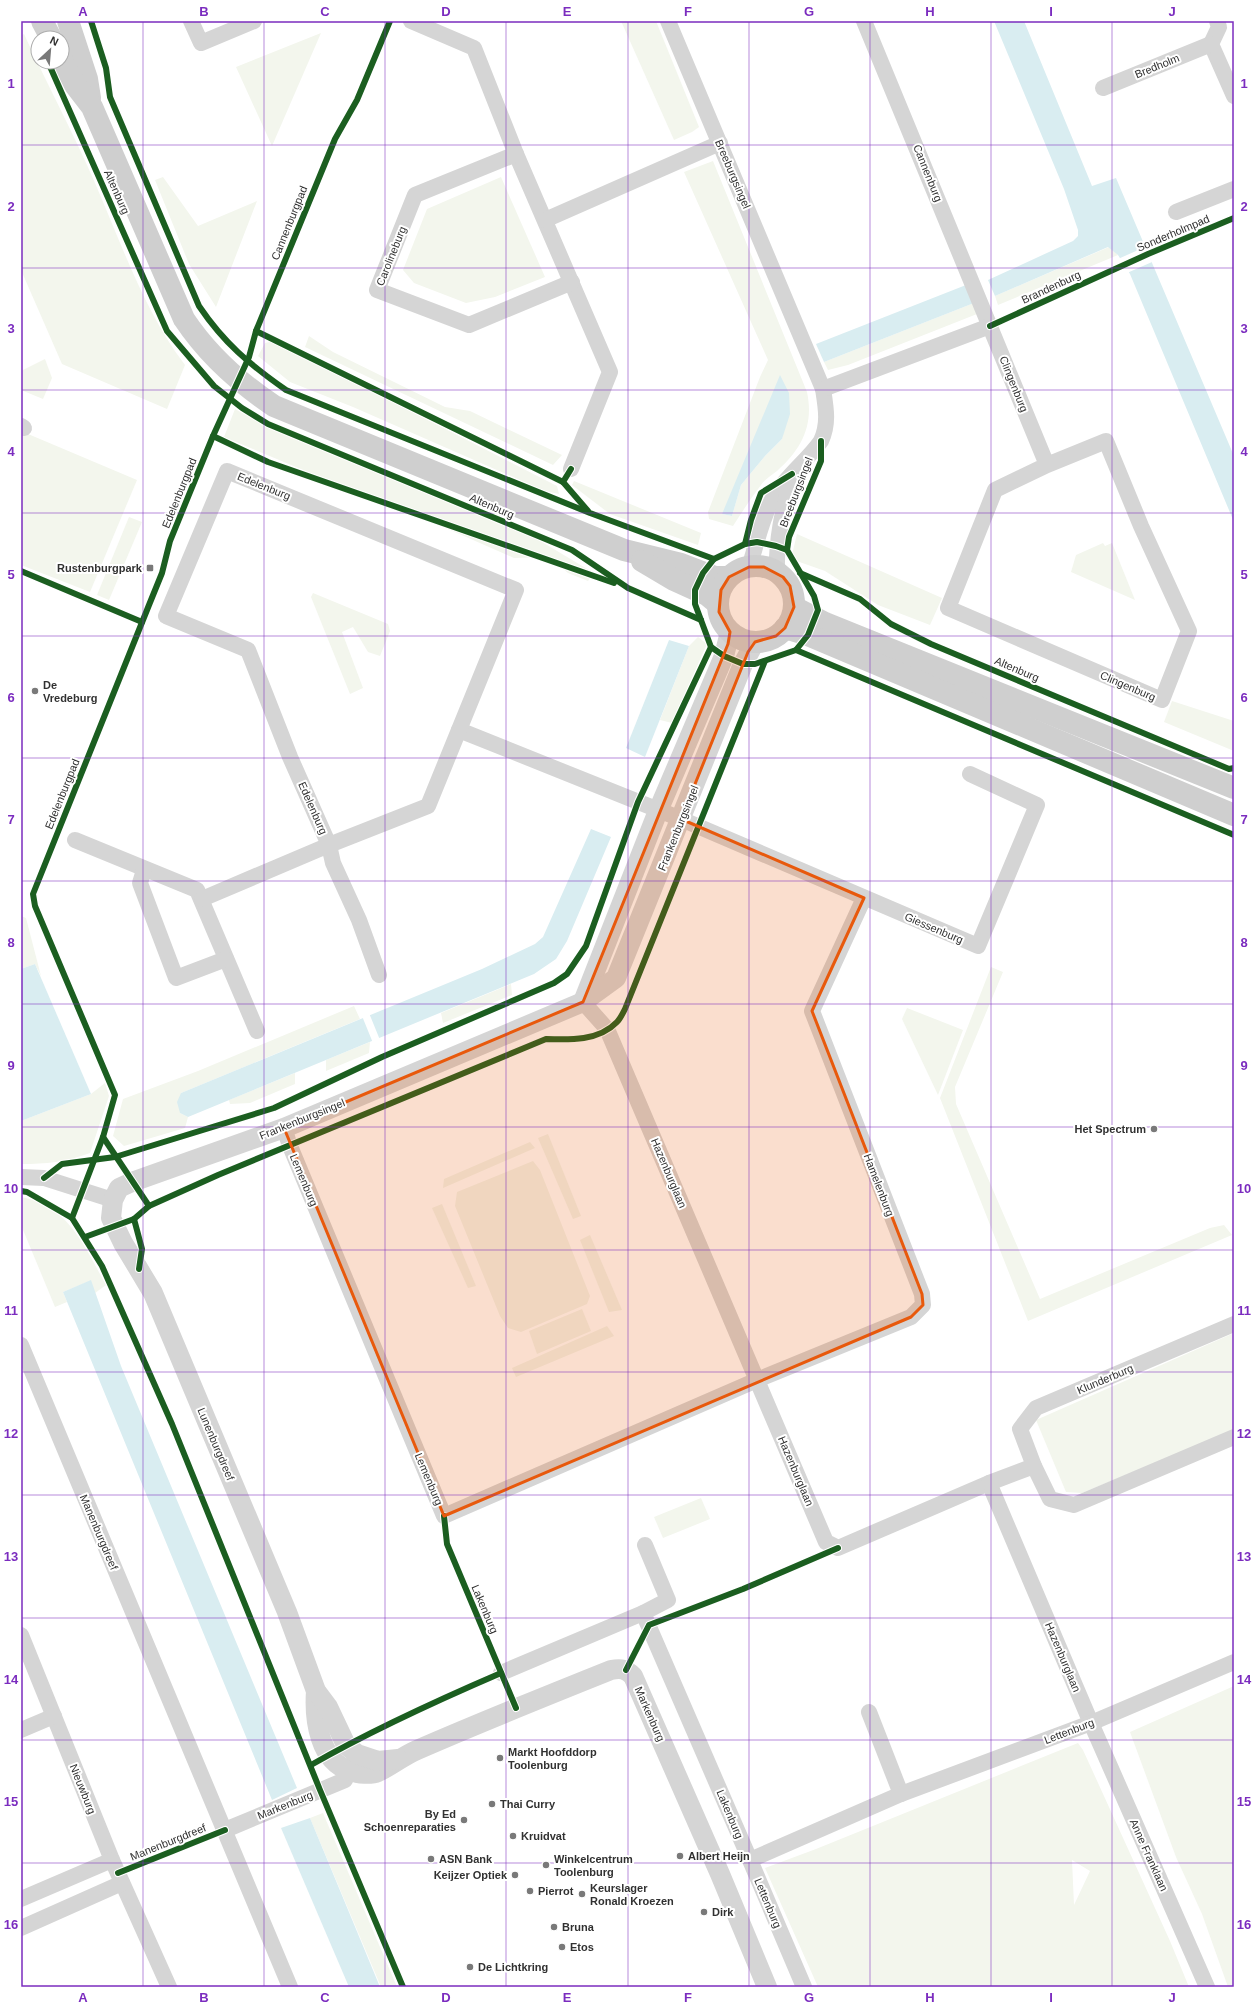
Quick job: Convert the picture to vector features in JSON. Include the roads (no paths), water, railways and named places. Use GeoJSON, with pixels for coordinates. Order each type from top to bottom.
{"type":"FeatureCollection","features":[{"type":"Feature","properties":{"kind":"main road"},"geometry":{"type":"LineString","coordinates":[[42,21],[47,30]]}},
{"type":"Feature","properties":{"kind":"main road","name":"Altenburg"},"geometry":{"type":"LineString","coordinates":[[68,21],[87,79],[92,107],[184,319],[200,342],[224,368],[249,390],[274,406],[624,550],[681,564],[716,577],[729,577]]}},
{"type":"Feature","properties":{"kind":"main road","name":"Altenburg"},"geometry":{"type":"LineString","coordinates":[[67,70],[75,85],[92,107]]}},
{"type":"Feature","properties":{"kind":"main road","name":"Altenburg"},"geometry":{"type":"LineString","coordinates":[[624,550],[674,580],[707,595],[718,604]]}},
{"type":"Feature","properties":{"kind":"main road"},"geometry":{"type":"LineString","coordinates":[[748,567],[764,567],[777,572],[790,586],[794,607],[785,628],[776,636],[755,642],[744,640],[730,632],[722,620],[718,604],[721,590],[729,577],[748,567]]}},
{"type":"Feature","properties":{"kind":"main road"},"geometry":{"type":"LineString","coordinates":[[794,607],[825,623],[1234,788]]}},
{"type":"Feature","properties":{"kind":"main road"},"geometry":{"type":"LineString","coordinates":[[785,628],[808,635],[1234,815]]}},
{"type":"Feature","properties":{"kind":"street"},"geometry":{"type":"LineString","coordinates":[[191,21],[201,43],[254,21]]}},
{"type":"Feature","properties":{"kind":"street"},"geometry":{"type":"LineString","coordinates":[[411,21],[474,48],[516,154],[610,372],[571,469]]}},
{"type":"Feature","properties":{"kind":"street","name":"Breeburgsingel"},"geometry":{"type":"LineString","coordinates":[[668,21],[823,389],[827,415],[825,432],[815,449],[774,496],[762,520],[757,542],[748,567]]}},
{"type":"Feature","properties":{"kind":"street","name":"Cannenburg"},"geometry":{"type":"LineString","coordinates":[[864,21],[990,326]]}},
{"type":"Feature","properties":{"kind":"street"},"geometry":{"type":"LineString","coordinates":[[1217,21],[1220,27],[1211,44],[1234,96]]}},
{"type":"Feature","properties":{"kind":"street","name":"Bredholm"},"geometry":{"type":"LineString","coordinates":[[1103,88],[1211,44]]}},
{"type":"Feature","properties":{"kind":"street"},"geometry":{"type":"LineString","coordinates":[[545,220],[720,143]]}},
{"type":"Feature","properties":{"kind":"street","name":"Carolineburg"},"geometry":{"type":"LineString","coordinates":[[516,154],[415,194],[377,290],[469,324],[572,282]]}},
{"type":"Feature","properties":{"kind":"street"},"geometry":{"type":"LineString","coordinates":[[1176,212],[1234,189]]}},
{"type":"Feature","properties":{"kind":"street"},"geometry":{"type":"LineString","coordinates":[[823,389],[990,326]]}},
{"type":"Feature","properties":{"kind":"street","name":"Clingenburg"},"geometry":{"type":"LineString","coordinates":[[990,326],[1047,465]]}},
{"type":"Feature","properties":{"kind":"street","name":"Clingenburg"},"geometry":{"type":"LineString","coordinates":[[1106,442],[1141,526],[1189,631],[1162,700],[948,608],[995,490],[1047,465],[1106,442]]}},
{"type":"Feature","properties":{"kind":"street","name":"Edelenburg"},"geometry":{"type":"LineString","coordinates":[[202,899],[329,844],[428,806],[516,590],[227,471],[166,616],[248,650],[290,758],[329,844],[333,863],[359,920],[379,975]]}},
{"type":"Feature","properties":{"kind":"street","name":"Breeburgsingel"},"geometry":{"type":"LineString","coordinates":[[777,572],[776,546],[779,524],[792,474]]}},
{"type":"Feature","properties":{"kind":"street"},"geometry":{"type":"LineString","coordinates":[[584,1002],[658,811],[724,656],[730,632]]}},
{"type":"Feature","properties":{"kind":"street","name":"Frankenburgsingel"},"geometry":{"type":"LineString","coordinates":[[113,1200],[119,1188],[132,1182],[284,1128],[584,1002],[616,978],[743,664],[755,642]]}},
{"type":"Feature","properties":{"kind":"street"},"geometry":{"type":"LineString","coordinates":[[459,730],[658,811]]}},
{"type":"Feature","properties":{"kind":"street","name":"Giessenburg"},"geometry":{"type":"LineString","coordinates":[[658,811],[681,819],[978,946],[1037,805],[970,774]]}},
{"type":"Feature","properties":{"kind":"street"},"geometry":{"type":"LineString","coordinates":[[75,840],[144,870],[197,890],[257,1031]]}},
{"type":"Feature","properties":{"kind":"street"},"geometry":{"type":"LineString","coordinates":[[144,870],[140,883],[176,978],[226,958]]}},
{"type":"Feature","properties":{"kind":"street","name":"Hamelenburg"},"geometry":{"type":"LineString","coordinates":[[757,1380],[911,1317],[923,1305],[922,1294],[812,1011],[864,898]]}},
{"type":"Feature","properties":{"kind":"street","name":"Hazenburglaan"},"geometry":{"type":"LineString","coordinates":[[584,1002],[607,1029],[826,1542],[838,1548],[989,1483],[1091,1723]]}},
{"type":"Feature","properties":{"kind":"street","name":"Lemenburg"},"geometry":{"type":"LineString","coordinates":[[284,1128],[290,1146],[444,1516],[757,1380]]}},
{"type":"Feature","properties":{"kind":"street"},"geometry":{"type":"LineString","coordinates":[[21,1177],[44,1178],[113,1200]]}},
{"type":"Feature","properties":{"kind":"street","name":"Lunenburgdreef"},"geometry":{"type":"LineString","coordinates":[[113,1200],[112,1218],[123,1243],[153,1293],[287,1612],[316,1691],[314,1709],[320,1734],[328,1755],[337,1764],[351,1769]]}},
{"type":"Feature","properties":{"kind":"street","name":"Klunderburg"},"geometry":{"type":"LineString","coordinates":[[1234,1324],[1036,1408],[1020,1429],[1034,1466],[1050,1499],[1074,1506],[1234,1437]]}},
{"type":"Feature","properties":{"kind":"street","name":"Manenburgdreef"},"geometry":{"type":"LineString","coordinates":[[21,1344],[290,1987]]}},
{"type":"Feature","properties":{"kind":"street"},"geometry":{"type":"LineString","coordinates":[[989,1483],[1034,1466]]}},
{"type":"Feature","properties":{"kind":"street"},"geometry":{"type":"LineString","coordinates":[[501,1673],[643,1613],[668,1600],[645,1545]]}},
{"type":"Feature","properties":{"kind":"street","name":"Lakenburg"},"geometry":{"type":"LineString","coordinates":[[643,1613],[750,1860]]}},
{"type":"Feature","properties":{"kind":"street","name":"Nieuwburg"},"geometry":{"type":"LineString","coordinates":[[21,1635],[112,1860],[168,1987]]}},
{"type":"Feature","properties":{"kind":"street","name":"Lettenburg"},"geometry":{"type":"LineString","coordinates":[[804,1987],[750,1860],[901,1794],[1091,1723],[1234,1662]]}},
{"type":"Feature","properties":{"kind":"street","name":"Markenburg"},"geometry":{"type":"LineString","coordinates":[[225,1830],[351,1769],[378,1761],[398,1759],[611,1670],[619,1668],[626,1670],[633,1676],[717,1866],[766,1987]]}},
{"type":"Feature","properties":{"kind":"street"},"geometry":{"type":"LineString","coordinates":[[870,1712],[901,1794]]}},
{"type":"Feature","properties":{"kind":"street"},"geometry":{"type":"LineString","coordinates":[[21,1730],[54,1716]]}},
{"type":"Feature","properties":{"kind":"street","name":"Anne Franklaan"},"geometry":{"type":"LineString","coordinates":[[1091,1723],[1207,1987]]}},
{"type":"Feature","properties":{"kind":"street"},"geometry":{"type":"LineString","coordinates":[[21,1900],[112,1860]]}},
{"type":"Feature","properties":{"kind":"street"},"geometry":{"type":"LineString","coordinates":[[21,1928],[122,1883]]}},
{"type":"Feature","properties":{"kind":"place","name":"Rustenburgpark"},"geometry":{"type":"Point","coordinates":[150,568]}},
{"type":"Feature","properties":{"kind":"place","name":"De Vredeburg"},"geometry":{"type":"Point","coordinates":[35,691]}},
{"type":"Feature","properties":{"kind":"place","name":"Het Spectrum"},"geometry":{"type":"Point","coordinates":[1154,1129]}},
{"type":"Feature","properties":{"kind":"place","name":"Markt Hoofddorp Toolenburg"},"geometry":{"type":"Point","coordinates":[500,1758]}},
{"type":"Feature","properties":{"kind":"place","name":"Thai Curry"},"geometry":{"type":"Point","coordinates":[492,1804]}},
{"type":"Feature","properties":{"kind":"place","name":"By Ed Schoenreparaties"},"geometry":{"type":"Point","coordinates":[464,1820]}},
{"type":"Feature","properties":{"kind":"place","name":"Kruidvat"},"geometry":{"type":"Point","coordinates":[513,1836]}},
{"type":"Feature","properties":{"kind":"place","name":"Albert Heijn"},"geometry":{"type":"Point","coordinates":[680,1856]}},
{"type":"Feature","properties":{"kind":"place","name":"ASN Bank"},"geometry":{"type":"Point","coordinates":[431,1859]}},
{"type":"Feature","properties":{"kind":"place","name":"Winkelcentrum Toolenburg"},"geometry":{"type":"Point","coordinates":[546,1865]}},
{"type":"Feature","properties":{"kind":"place","name":"Keijzer Optiek"},"geometry":{"type":"Point","coordinates":[515,1875]}},
{"type":"Feature","properties":{"kind":"place","name":"Pierrot"},"geometry":{"type":"Point","coordinates":[530,1891]}},
{"type":"Feature","properties":{"kind":"place","name":"Keurslager Ronald Kroezen"},"geometry":{"type":"Point","coordinates":[582,1894]}},
{"type":"Feature","properties":{"kind":"place","name":"Dirk"},"geometry":{"type":"Point","coordinates":[704,1912]}},
{"type":"Feature","properties":{"kind":"place","name":"Bruna"},"geometry":{"type":"Point","coordinates":[554,1927]}},
{"type":"Feature","properties":{"kind":"place","name":"Etos"},"geometry":{"type":"Point","coordinates":[562,1947]}},
{"type":"Feature","properties":{"kind":"place","name":"De Lichtkring"},"geometry":{"type":"Point","coordinates":[470,1967]}}]}
